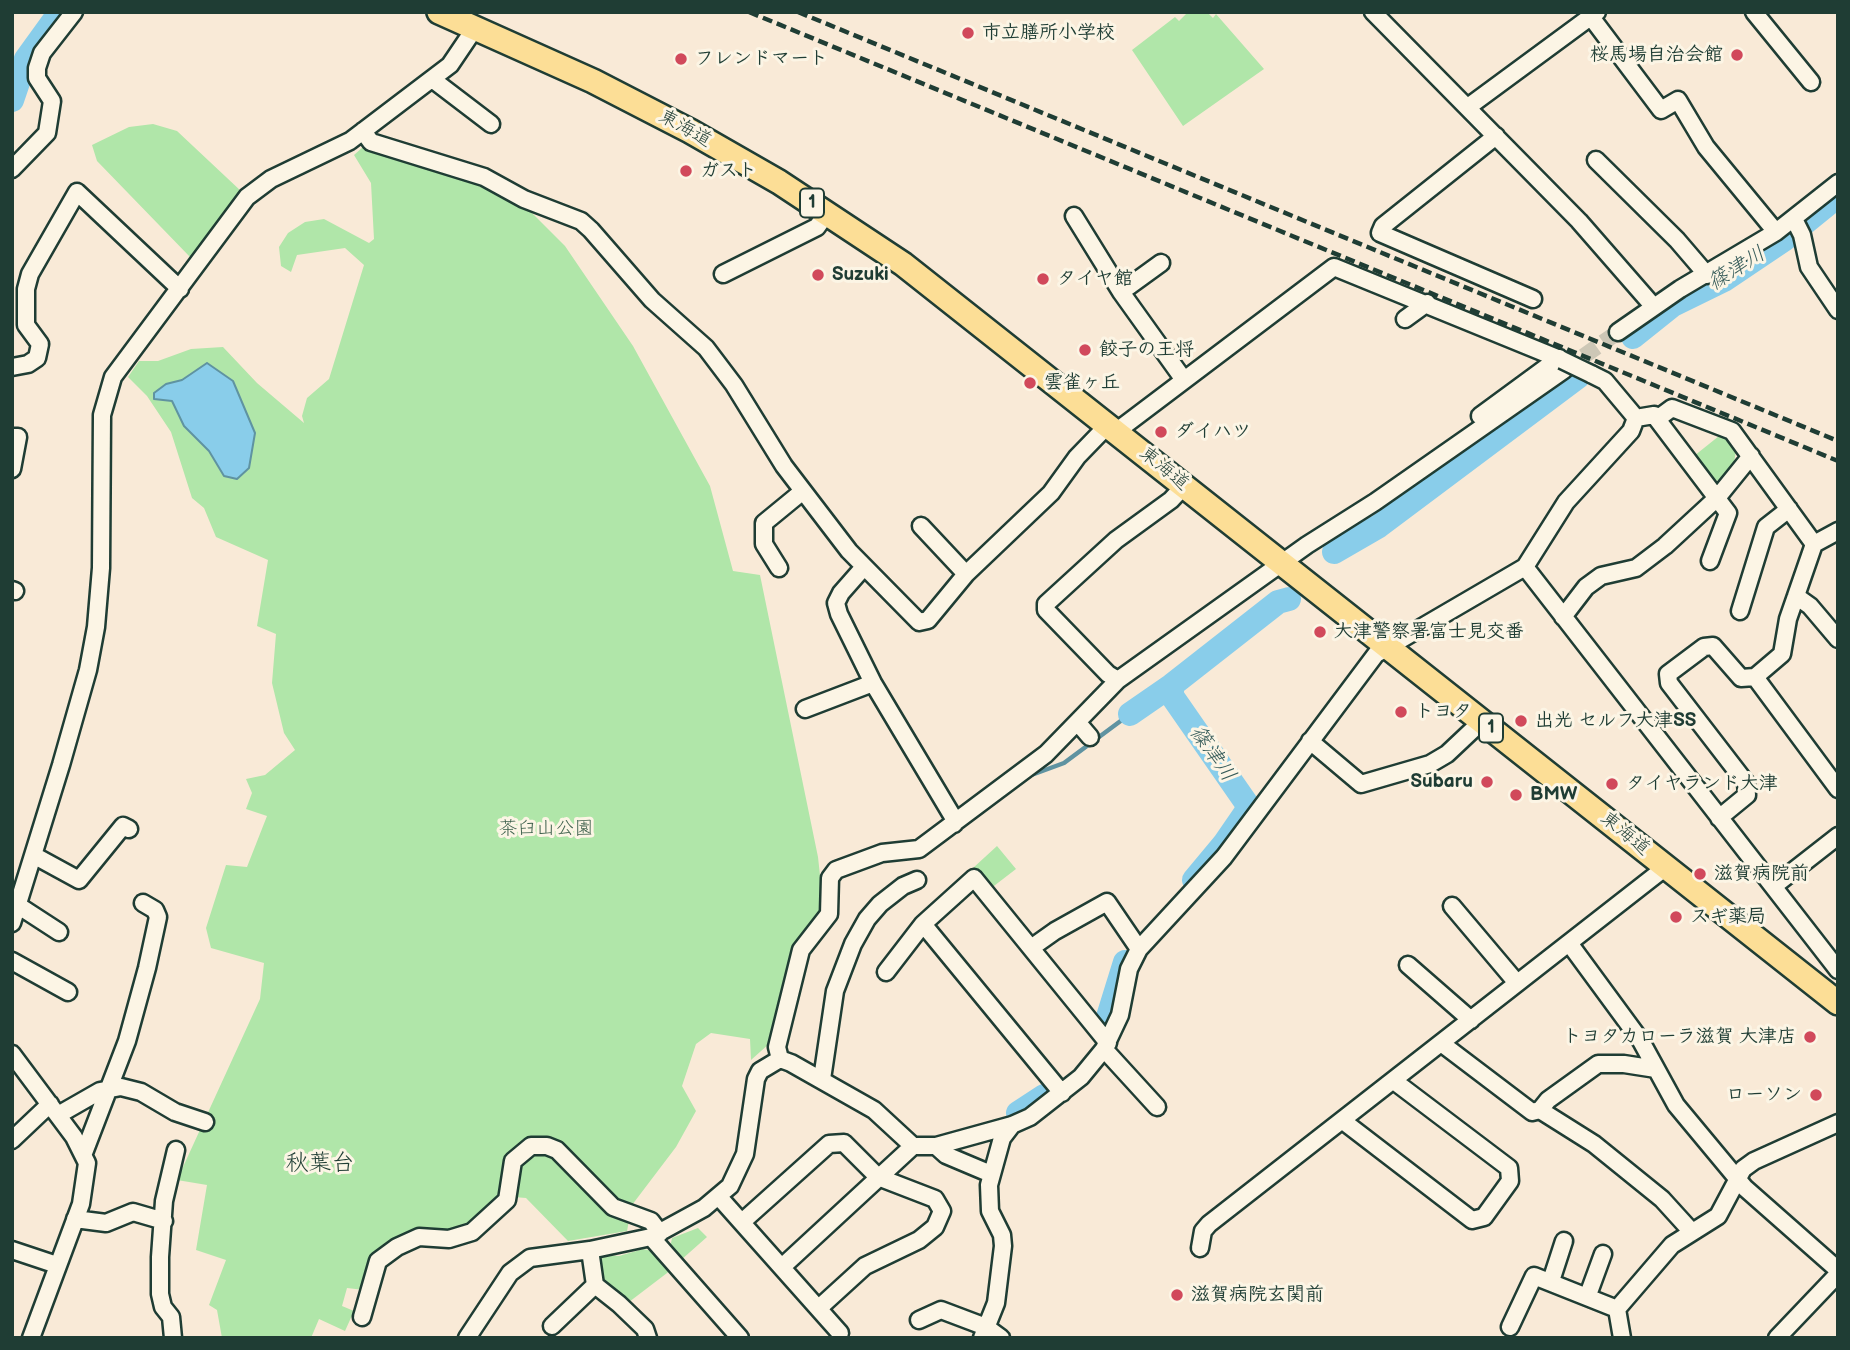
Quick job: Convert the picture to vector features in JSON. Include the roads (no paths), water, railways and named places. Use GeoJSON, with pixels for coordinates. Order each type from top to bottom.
{"type":"FeatureCollection","features":[{"type":"Feature","properties":{"kind":"highway","name":"東海道"},"geometry":{"type":"LineString","coordinates":[[439,12],[654,112],[827,213],[936,289],[1838,1003]]}},
{"type":"Feature","properties":{"kind":"street"},"geometry":{"type":"LineString","coordinates":[[12,169],[47,133],[52,102],[37,78],[37,68],[42,54],[74,12]]}},
{"type":"Feature","properties":{"kind":"street"},"geometry":{"type":"LineString","coordinates":[[1373,12],[1663,307]]}},
{"type":"Feature","properties":{"kind":"street"},"geometry":{"type":"LineString","coordinates":[[1754,12],[1811,82]]}},
{"type":"Feature","properties":{"kind":"street"},"geometry":{"type":"LineString","coordinates":[[1468,107],[1594,15],[1661,110],[1678,100],[1706,147],[1776,232]]}},
{"type":"Feature","properties":{"kind":"street"},"geometry":{"type":"LineString","coordinates":[[59,932],[15,912],[35,856],[88,670],[96,627],[100,595],[102,415],[104,398],[113,377],[247,197],[271,179],[326,154],[363,131],[457,58],[475,28]]}},
{"type":"Feature","properties":{"kind":"street"},"geometry":{"type":"LineString","coordinates":[[432,79],[491,124]]}},
{"type":"Feature","properties":{"kind":"street"},"geometry":{"type":"LineString","coordinates":[[363,131],[371,142],[484,177],[524,199],[581,221],[652,300],[706,348],[803,491],[863,568],[919,622],[924,623],[966,574],[1052,493],[1077,457],[1112,428],[1184,380],[1334,267],[1427,303],[1605,380],[1636,418]]}},
{"type":"Feature","properties":{"kind":"street"},"geometry":{"type":"LineString","coordinates":[[1496,136],[1383,226],[1380,233],[1533,299]]}},
{"type":"Feature","properties":{"kind":"street"},"geometry":{"type":"LineString","coordinates":[[1596,160],[1677,240],[1707,275]]}},
{"type":"Feature","properties":{"kind":"street"},"geometry":{"type":"LineString","coordinates":[[1618,332],[1663,307],[1707,275],[1776,232],[1797,225],[1838,183]]}},
{"type":"Feature","properties":{"kind":"street"},"geometry":{"type":"LineString","coordinates":[[12,367],[28,364],[37,358],[40,344],[26,325],[26,289],[30,274],[77,192],[180,289]]}},
{"type":"Feature","properties":{"kind":"street"},"geometry":{"type":"LineString","coordinates":[[723,274],[817,227],[827,213]]}},
{"type":"Feature","properties":{"kind":"street"},"geometry":{"type":"LineString","coordinates":[[1074,216],[1122,292],[1184,380]]}},
{"type":"Feature","properties":{"kind":"street"},"geometry":{"type":"LineString","coordinates":[[1797,225],[1809,267],[1838,310]]}},
{"type":"Feature","properties":{"kind":"street"},"geometry":{"type":"LineString","coordinates":[[1122,292],[1161,263]]}},
{"type":"Feature","properties":{"kind":"street"},"geometry":{"type":"LineString","coordinates":[[1405,319],[1427,303]]}},
{"type":"Feature","properties":{"kind":"street"},"geometry":{"type":"LineString","coordinates":[[780,1059],[777,1047],[801,950],[829,914],[830,878],[836,870],[857,860],[882,853],[919,849],[1046,754],[1118,680],[1281,562],[1428,466],[1561,363]]}},
{"type":"Feature","properties":{"kind":"street"},"geometry":{"type":"LineString","coordinates":[[1657,419],[1672,408],[1732,431],[1814,544]]}},
{"type":"Feature","properties":{"kind":"street"},"geometry":{"type":"LineString","coordinates":[[1636,418],[1654,415],[1728,513],[1710,561]]}},
{"type":"Feature","properties":{"kind":"street"},"geometry":{"type":"LineString","coordinates":[[782,1268],[913,1146],[936,1146],[1012,1125],[1030,1117],[1081,1077],[1106,1046],[1119,1015],[1129,969],[1139,949],[1224,857],[1376,654],[1525,567],[1566,502],[1631,430],[1636,418]]}},
{"type":"Feature","properties":{"kind":"street"},"geometry":{"type":"LineString","coordinates":[[12,437],[18,437],[12,469]]}},
{"type":"Feature","properties":{"kind":"street"},"geometry":{"type":"LineString","coordinates":[[1563,617],[1586,587],[1601,576],[1636,568],[1665,546],[1717,498],[1751,456]]}},
{"type":"Feature","properties":{"kind":"street"},"geometry":{"type":"LineString","coordinates":[[1118,680],[1108,674],[1046,610],[1046,604],[1116,540],[1171,500],[1184,486]]}},
{"type":"Feature","properties":{"kind":"street"},"geometry":{"type":"LineString","coordinates":[[779,568],[764,544],[764,523],[803,491]]}},
{"type":"Feature","properties":{"kind":"street"},"geometry":{"type":"LineString","coordinates":[[1740,611],[1766,527],[1789,509]]}},
{"type":"Feature","properties":{"kind":"street"},"geometry":{"type":"LineString","coordinates":[[921,526],[966,574]]}},
{"type":"Feature","properties":{"kind":"street"},"geometry":{"type":"LineString","coordinates":[[1719,818],[1747,795],[1746,783],[1669,683],[1668,674],[1704,647],[1713,646],[1741,678],[1755,677],[1782,654],[1796,596],[1814,544],[1838,531]]}},
{"type":"Feature","properties":{"kind":"street"},"geometry":{"type":"LineString","coordinates":[[1525,567],[1838,970]]}},
{"type":"Feature","properties":{"kind":"street"},"geometry":{"type":"LineString","coordinates":[[863,568],[841,593],[836,603],[873,683],[954,824]]}},
{"type":"Feature","properties":{"kind":"street"},"geometry":{"type":"LineString","coordinates":[[1796,596],[1810,606],[1838,639]]}},
{"type":"Feature","properties":{"kind":"street"},"geometry":{"type":"LineString","coordinates":[[1755,677],[1838,789]]}},
{"type":"Feature","properties":{"kind":"street"},"geometry":{"type":"LineString","coordinates":[[805,709],[873,683]]}},
{"type":"Feature","properties":{"kind":"street"},"geometry":{"type":"LineString","coordinates":[[1310,741],[1361,783],[1430,764],[1447,754],[1482,720]]}},
{"type":"Feature","properties":{"kind":"street"},"geometry":{"type":"LineString","coordinates":[[1078,723],[1090,737]]}},
{"type":"Feature","properties":{"kind":"street"},"geometry":{"type":"LineString","coordinates":[[35,856],[79,880],[123,826],[129,829]]}},
{"type":"Feature","properties":{"kind":"street"},"geometry":{"type":"LineString","coordinates":[[1774,886],[1836,842]]}},
{"type":"Feature","properties":{"kind":"street"},"geometry":{"type":"LineString","coordinates":[[1200,1248],[1203,1231],[1209,1224],[1666,867]]}},
{"type":"Feature","properties":{"kind":"street"},"geometry":{"type":"LineString","coordinates":[[886,972],[923,924],[974,878],[1157,1107]]}},
{"type":"Feature","properties":{"kind":"street"},"geometry":{"type":"LineString","coordinates":[[822,1079],[835,991],[853,944],[867,919],[880,904],[903,886],[917,880]]}},
{"type":"Feature","properties":{"kind":"street"},"geometry":{"type":"LineString","coordinates":[[1031,948],[1055,931],[1107,902],[1139,949]]}},
{"type":"Feature","properties":{"kind":"street"},"geometry":{"type":"LineString","coordinates":[[48,1338],[32,1334],[86,1190],[84,1153],[127,1041],[158,917],[155,910],[143,903]]}},
{"type":"Feature","properties":{"kind":"street"},"geometry":{"type":"LineString","coordinates":[[1452,906],[1517,983]]}},
{"type":"Feature","properties":{"kind":"street"},"geometry":{"type":"LineString","coordinates":[[923,924],[1062,1093]]}},
{"type":"Feature","properties":{"kind":"street"},"geometry":{"type":"LineString","coordinates":[[1569,943],[1641,1041],[1676,1105],[1738,1179],[1838,1272],[1777,1338]]}},
{"type":"Feature","properties":{"kind":"street"},"geometry":{"type":"LineString","coordinates":[[12,961],[68,992]]}},
{"type":"Feature","properties":{"kind":"street"},"geometry":{"type":"LineString","coordinates":[[1408,965],[1471,1020]]}},
{"type":"Feature","properties":{"kind":"street"},"geometry":{"type":"LineString","coordinates":[[1441,1043],[1532,1112],[1540,1110],[1548,1100],[1598,1065],[1624,1064],[1656,1069]]}},
{"type":"Feature","properties":{"kind":"street"},"geometry":{"type":"LineString","coordinates":[[12,1054],[84,1153]]}},
{"type":"Feature","properties":{"kind":"street"},"geometry":{"type":"LineString","coordinates":[[780,1059],[822,1079],[874,1110],[913,1146]]}},
{"type":"Feature","properties":{"kind":"street"},"geometry":{"type":"LineString","coordinates":[[467,1338],[510,1273],[530,1258],[590,1250],[656,1235],[719,1197],[739,1172],[745,1154],[756,1079],[760,1071],[780,1059]]}},
{"type":"Feature","properties":{"kind":"street"},"geometry":{"type":"LineString","coordinates":[[1343,1121],[1472,1220],[1484,1217],[1510,1181],[1509,1168],[1394,1081]]}},
{"type":"Feature","properties":{"kind":"street"},"geometry":{"type":"LineString","coordinates":[[12,1140],[54,1109],[109,1088],[131,1088],[162,1106],[205,1122]]}},
{"type":"Feature","properties":{"kind":"street"},"geometry":{"type":"LineString","coordinates":[[1540,1110],[1594,1144],[1643,1183],[1662,1199],[1692,1232]]}},
{"type":"Feature","properties":{"kind":"street"},"geometry":{"type":"LineString","coordinates":[[1616,1309],[1672,1245],[1718,1216],[1743,1168],[1838,1123]]}},
{"type":"Feature","properties":{"kind":"street"},"geometry":{"type":"LineString","coordinates":[[984,1332],[996,1303],[1003,1246],[1002,1235],[990,1211],[992,1174],[1002,1138],[1012,1125]]}},
{"type":"Feature","properties":{"kind":"street"},"geometry":{"type":"LineString","coordinates":[[742,1223],[829,1144],[844,1143],[878,1177],[935,1199],[942,1212],[935,1227],[919,1240],[865,1266],[820,1307]]}},
{"type":"Feature","properties":{"kind":"street"},"geometry":{"type":"LineString","coordinates":[[362,1317],[361,1299],[378,1261],[397,1247],[419,1237],[449,1239],[465,1236],[508,1200],[513,1161],[531,1146],[547,1146],[557,1150],[613,1207],[651,1221],[656,1235],[740,1338]]}},
{"type":"Feature","properties":{"kind":"street"},"geometry":{"type":"LineString","coordinates":[[936,1146],[947,1155],[992,1174]]}},
{"type":"Feature","properties":{"kind":"street"},"geometry":{"type":"LineString","coordinates":[[173,1338],[171,1317],[163,1307],[160,1294],[164,1201],[176,1150]]}},
{"type":"Feature","properties":{"kind":"street"},"geometry":{"type":"LineString","coordinates":[[719,1197],[820,1307],[840,1333]]}},
{"type":"Feature","properties":{"kind":"street"},"geometry":{"type":"LineString","coordinates":[[75,1219],[106,1223],[133,1212],[164,1221]]}},
{"type":"Feature","properties":{"kind":"street"},"geometry":{"type":"LineString","coordinates":[[1551,1281],[1564,1241]]}},
{"type":"Feature","properties":{"kind":"street"},"geometry":{"type":"LineString","coordinates":[[12,1250],[57,1265]]}},
{"type":"Feature","properties":{"kind":"street"},"geometry":{"type":"LineString","coordinates":[[590,1250],[594,1285],[645,1329],[648,1338]]}},
{"type":"Feature","properties":{"kind":"street"},"geometry":{"type":"LineString","coordinates":[[1588,1295],[1603,1254]]}},
{"type":"Feature","properties":{"kind":"street"},"geometry":{"type":"LineString","coordinates":[[1510,1327],[1534,1276],[1588,1295],[1616,1309]]}},
{"type":"Feature","properties":{"kind":"street"},"geometry":{"type":"LineString","coordinates":[[552,1326],[594,1285]]}},
{"type":"Feature","properties":{"kind":"street"},"geometry":{"type":"LineString","coordinates":[[1616,1309],[1622,1338]]}},
{"type":"Feature","properties":{"kind":"street"},"geometry":{"type":"LineString","coordinates":[[919,1320],[941,1310],[1001,1338]]}},
{"type":"Feature","properties":{"kind":"water"},"geometry":{"type":"Polygon","coordinates":[[[207,363],[233,381],[255,433],[249,468],[237,479],[224,476],[209,451],[184,426],[172,401],[154,399],[154,393],[166,384],[182,380],[207,363]]]}},
{"type":"Feature","properties":{"kind":"waterway"},"geometry":{"type":"LineString","coordinates":[[12,100],[26,59],[60,12]]}},
{"type":"Feature","properties":{"kind":"waterway","name":"篠津川"},"geometry":{"type":"LineString","coordinates":[[1633,337],[1673,305],[1724,280],[1785,239],[1838,196]]}},
{"type":"Feature","properties":{"kind":"waterway","name":"篠津川"},"geometry":{"type":"LineString","coordinates":[[1334,552],[1379,526],[1578,377]]}},
{"type":"Feature","properties":{"kind":"waterway","name":"篠津川"},"geometry":{"type":"LineString","coordinates":[[1194,880],[1224,844],[1246,812],[1247,804],[1172,696],[1172,685],[1278,602],[1289,599]]}},
{"type":"Feature","properties":{"kind":"waterway"},"geometry":{"type":"LineString","coordinates":[[1130,714],[1172,685]]}},
{"type":"Feature","properties":{"kind":"waterway"},"geometry":{"type":"LineString","coordinates":[[1026,777],[1064,763],[1130,714]]}},
{"type":"Feature","properties":{"kind":"waterway","name":"篠津川"},"geometry":{"type":"LineString","coordinates":[[1107,1020],[1125,962]]}},
{"type":"Feature","properties":{"kind":"waterway","name":"篠津川"},"geometry":{"type":"LineString","coordinates":[[1018,1113],[1044,1096]]}},
{"type":"Feature","properties":{"kind":"tunnel"},"geometry":{"type":"LineString","coordinates":[[1564,370],[1618,332]]}},
{"type":"Feature","properties":{"kind":"railway"},"geometry":{"type":"LineString","coordinates":[[749,12],[1838,461]]}},
{"type":"Feature","properties":{"kind":"railway"},"geometry":{"type":"LineString","coordinates":[[798,12],[1838,441]]}},
{"type":"Feature","properties":{"kind":"place","name":"市立膳所小学校"},"geometry":{"type":"Point","coordinates":[968,33]}},
{"type":"Feature","properties":{"kind":"place","name":"桜馬場自治会館"},"geometry":{"type":"Point","coordinates":[1737,55]}},
{"type":"Feature","properties":{"kind":"place","name":"フレンドマート"},"geometry":{"type":"Point","coordinates":[681,59]}},
{"type":"Feature","properties":{"kind":"place","name":"ガスト"},"geometry":{"type":"Point","coordinates":[686,171]}},
{"type":"Feature","properties":{"kind":"place","name":"Suzuki"},"geometry":{"type":"Point","coordinates":[818,275]}},
{"type":"Feature","properties":{"kind":"place","name":"タイヤ館"},"geometry":{"type":"Point","coordinates":[1043,279]}},
{"type":"Feature","properties":{"kind":"place","name":"餃子の王将"},"geometry":{"type":"Point","coordinates":[1085,350]}},
{"type":"Feature","properties":{"kind":"place","name":"雲雀ヶ丘"},"geometry":{"type":"Point","coordinates":[1030,383]}},
{"type":"Feature","properties":{"kind":"place","name":"ダイハツ"},"geometry":{"type":"Point","coordinates":[1161,432]}},
{"type":"Feature","properties":{"kind":"place","name":"大津警察署富士見交番"},"geometry":{"type":"Point","coordinates":[1320,632]}},
{"type":"Feature","properties":{"kind":"place","name":"トヨタ"},"geometry":{"type":"Point","coordinates":[1401,712]}},
{"type":"Feature","properties":{"kind":"place","name":"出光 セルフ大津SS"},"geometry":{"type":"Point","coordinates":[1521,721]}},
{"type":"Feature","properties":{"kind":"place","name":"Subaru"},"geometry":{"type":"Point","coordinates":[1487,782]}},
{"type":"Feature","properties":{"kind":"place","name":"タイヤランド大津"},"geometry":{"type":"Point","coordinates":[1612,784]}},
{"type":"Feature","properties":{"kind":"place","name":"BMW"},"geometry":{"type":"Point","coordinates":[1516,795]}},
{"type":"Feature","properties":{"kind":"place","name":"滋賀病院前"},"geometry":{"type":"Point","coordinates":[1700,874]}},
{"type":"Feature","properties":{"kind":"place","name":"スギ薬局"},"geometry":{"type":"Point","coordinates":[1676,917]}},
{"type":"Feature","properties":{"kind":"place","name":"トヨタカローラ滋賀 大津店"},"geometry":{"type":"Point","coordinates":[1810,1037]}},
{"type":"Feature","properties":{"kind":"place","name":"ローソン"},"geometry":{"type":"Point","coordinates":[1816,1095]}},
{"type":"Feature","properties":{"kind":"place","name":"滋賀病院玄関前"},"geometry":{"type":"Point","coordinates":[1177,1295]}},
{"type":"Feature","properties":{"kind":"district","name":"秋葉台"},"geometry":{"type":"Point","coordinates":[320,1164]}},
{"type":"Feature","properties":{"kind":"park label","name":"茶臼山公園"},"geometry":{"type":"Point","coordinates":[546,829]}}]}
